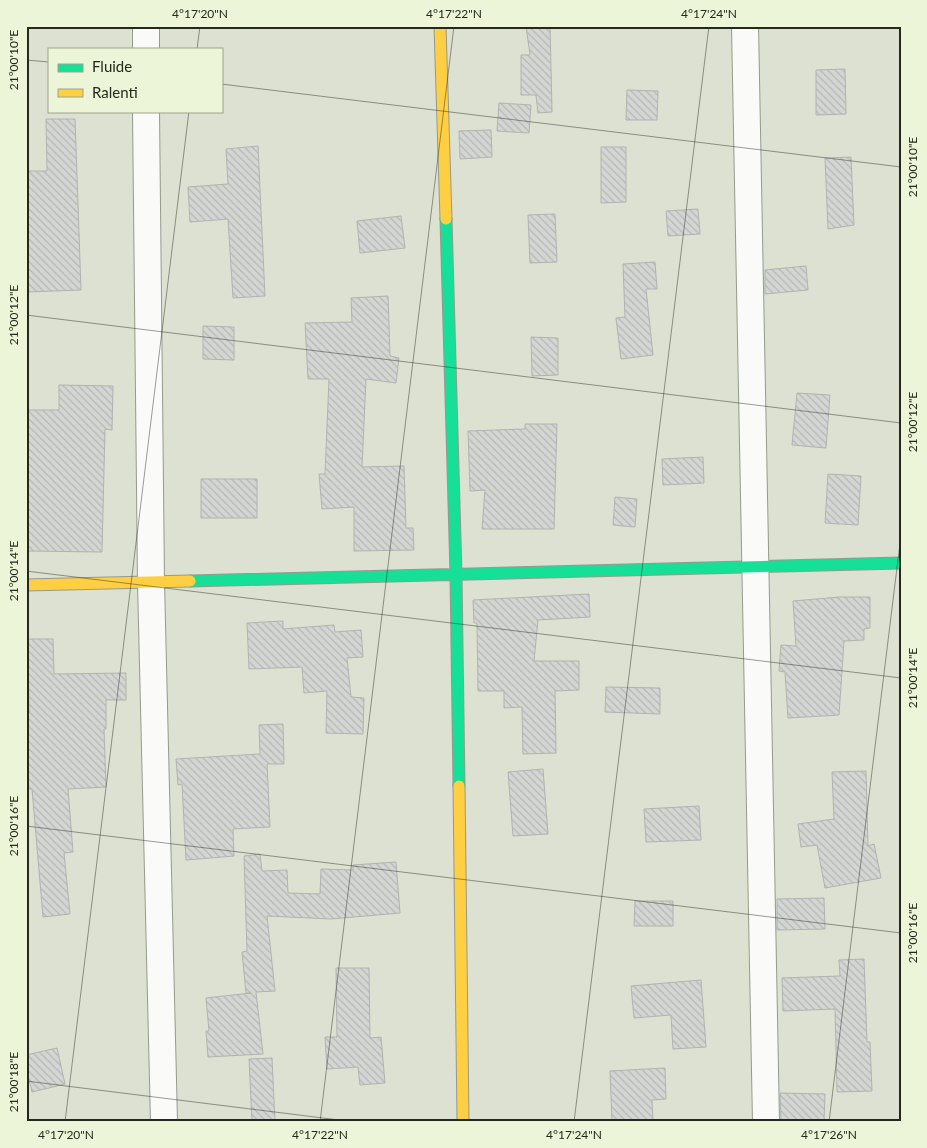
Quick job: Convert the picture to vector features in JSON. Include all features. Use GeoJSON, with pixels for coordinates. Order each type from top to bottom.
{"type":"FeatureCollection","features":[{"type":"Feature","properties":{"kind":"street"},"geometry":{"type":"LineString","coordinates":[[146,26],[146,48]]}},
{"type":"Feature","properties":{"kind":"street"},"geometry":{"type":"LineString","coordinates":[[440,26],[456,574],[463,1122]]}},
{"type":"Feature","properties":{"kind":"street"},"geometry":{"type":"LineString","coordinates":[[745,26],[766,1122]]}},
{"type":"Feature","properties":{"kind":"street"},"geometry":{"type":"LineString","coordinates":[[146,112],[151,582],[164,1122]]}},
{"type":"Feature","properties":{"kind":"street"},"geometry":{"type":"LineString","coordinates":[[26,585],[901,563]]}},
{"type":"Feature","properties":{"kind":"building"},"geometry":{"type":"Polygon","coordinates":[[[526,26],[550,26],[552,112],[538,113],[536,95],[521,95],[521,55],[530,55],[526,26]]]}},
{"type":"Feature","properties":{"kind":"building"},"geometry":{"type":"Polygon","coordinates":[[[845,69],[846,114],[816,115],[816,70],[845,69]]]}},
{"type":"Feature","properties":{"kind":"building"},"geometry":{"type":"Polygon","coordinates":[[[627,90],[658,91],[657,120],[626,120],[627,90]]]}},
{"type":"Feature","properties":{"kind":"building"},"geometry":{"type":"Polygon","coordinates":[[[499,103],[531,105],[529,133],[497,131],[499,103]]]}},
{"type":"Feature","properties":{"kind":"building"},"geometry":{"type":"Polygon","coordinates":[[[46,119],[75,119],[81,290],[26,292],[26,171],[47,171],[46,119]]]}},
{"type":"Feature","properties":{"kind":"building"},"geometry":{"type":"Polygon","coordinates":[[[491,130],[492,157],[460,159],[459,131],[491,130]]]}},
{"type":"Feature","properties":{"kind":"building"},"geometry":{"type":"Polygon","coordinates":[[[258,146],[265,296],[233,298],[228,219],[190,222],[188,187],[228,184],[226,149],[258,146]]]}},
{"type":"Feature","properties":{"kind":"building"},"geometry":{"type":"Polygon","coordinates":[[[601,147],[626,147],[626,202],[601,203],[601,147]]]}},
{"type":"Feature","properties":{"kind":"building"},"geometry":{"type":"Polygon","coordinates":[[[851,157],[854,225],[828,229],[825,158],[851,157]]]}},
{"type":"Feature","properties":{"kind":"building"},"geometry":{"type":"Polygon","coordinates":[[[698,209],[700,234],[668,236],[666,211],[698,209]]]}},
{"type":"Feature","properties":{"kind":"building"},"geometry":{"type":"Polygon","coordinates":[[[555,214],[557,262],[530,263],[528,215],[555,214]]]}},
{"type":"Feature","properties":{"kind":"building"},"geometry":{"type":"Polygon","coordinates":[[[401,216],[405,248],[360,253],[357,221],[401,216]]]}},
{"type":"Feature","properties":{"kind":"building"},"geometry":{"type":"Polygon","coordinates":[[[655,262],[657,289],[646,289],[653,355],[621,359],[616,318],[625,317],[623,264],[655,262]]]}},
{"type":"Feature","properties":{"kind":"building"},"geometry":{"type":"Polygon","coordinates":[[[806,266],[808,290],[765,294],[765,270],[806,266]]]}},
{"type":"Feature","properties":{"kind":"building"},"geometry":{"type":"Polygon","coordinates":[[[388,296],[390,356],[399,358],[396,383],[366,379],[362,467],[404,466],[406,528],[413,528],[414,550],[354,551],[354,507],[322,509],[319,474],[325,474],[329,379],[308,379],[305,323],[352,322],[351,298],[388,296]]]}},
{"type":"Feature","properties":{"kind":"building"},"geometry":{"type":"Polygon","coordinates":[[[203,326],[234,327],[234,360],[203,359],[203,326]]]}},
{"type":"Feature","properties":{"kind":"building"},"geometry":{"type":"Polygon","coordinates":[[[531,337],[558,338],[558,375],[532,376],[531,337]]]}},
{"type":"Feature","properties":{"kind":"building"},"geometry":{"type":"Polygon","coordinates":[[[59,385],[113,386],[112,430],[105,429],[102,552],[26,551],[26,410],[59,410],[59,385]]]}},
{"type":"Feature","properties":{"kind":"building"},"geometry":{"type":"Polygon","coordinates":[[[797,393],[830,395],[826,448],[792,445],[797,393]]]}},
{"type":"Feature","properties":{"kind":"building"},"geometry":{"type":"Polygon","coordinates":[[[525,424],[557,424],[554,529],[482,529],[485,490],[470,491],[468,431],[525,429],[525,424]]]}},
{"type":"Feature","properties":{"kind":"building"},"geometry":{"type":"Polygon","coordinates":[[[703,457],[704,483],[663,485],[662,459],[703,457]]]}},
{"type":"Feature","properties":{"kind":"building"},"geometry":{"type":"Polygon","coordinates":[[[828,474],[861,476],[858,525],[825,523],[828,474]]]}},
{"type":"Feature","properties":{"kind":"building"},"geometry":{"type":"Polygon","coordinates":[[[201,479],[257,479],[257,518],[201,518],[201,479]]]}},
{"type":"Feature","properties":{"kind":"building"},"geometry":{"type":"Polygon","coordinates":[[[615,497],[637,499],[635,527],[613,525],[615,497]]]}},
{"type":"Feature","properties":{"kind":"building"},"geometry":{"type":"Polygon","coordinates":[[[589,594],[590,617],[538,620],[534,661],[579,661],[579,690],[555,691],[556,753],[523,754],[522,707],[504,708],[504,691],[478,691],[477,623],[474,623],[473,600],[589,594]]]}},
{"type":"Feature","properties":{"kind":"building"},"geometry":{"type":"Polygon","coordinates":[[[840,597],[870,597],[870,628],[864,629],[864,640],[844,641],[839,715],[788,718],[785,672],[779,671],[781,645],[796,646],[793,601],[840,597]]]}},
{"type":"Feature","properties":{"kind":"building"},"geometry":{"type":"Polygon","coordinates":[[[283,621],[283,629],[334,625],[335,632],[361,630],[363,657],[347,658],[351,697],[364,698],[363,734],[326,733],[327,691],[304,693],[302,667],[249,669],[247,623],[283,621]]]}},
{"type":"Feature","properties":{"kind":"building"},"geometry":{"type":"Polygon","coordinates":[[[28,639],[53,639],[54,674],[126,673],[126,700],[106,700],[106,729],[104,729],[106,787],[68,789],[73,852],[64,853],[70,914],[43,917],[32,789],[26,789],[26,713],[29,714],[28,639]]]}},
{"type":"Feature","properties":{"kind":"building"},"geometry":{"type":"Polygon","coordinates":[[[606,687],[660,688],[660,714],[605,712],[606,687]]]}},
{"type":"Feature","properties":{"kind":"building"},"geometry":{"type":"Polygon","coordinates":[[[283,724],[284,764],[267,764],[270,827],[233,829],[234,856],[186,860],[182,784],[178,785],[176,759],[260,754],[259,725],[283,724]]]}},
{"type":"Feature","properties":{"kind":"building"},"geometry":{"type":"Polygon","coordinates":[[[543,769],[548,834],[513,836],[508,772],[543,769]]]}},
{"type":"Feature","properties":{"kind":"building"},"geometry":{"type":"Polygon","coordinates":[[[866,771],[868,846],[874,844],[881,878],[825,888],[817,845],[801,847],[798,824],[834,819],[832,772],[866,771]]]}},
{"type":"Feature","properties":{"kind":"building"},"geometry":{"type":"Polygon","coordinates":[[[699,806],[701,840],[646,842],[644,809],[699,806]]]}},
{"type":"Feature","properties":{"kind":"building"},"geometry":{"type":"Polygon","coordinates":[[[260,854],[262,871],[287,870],[288,893],[320,894],[321,869],[353,870],[353,865],[396,862],[400,913],[331,919],[267,916],[275,991],[256,992],[263,1054],[208,1057],[206,1031],[209,1031],[206,998],[251,993],[246,993],[242,952],[247,951],[244,856],[260,854]]]}},
{"type":"Feature","properties":{"kind":"building"},"geometry":{"type":"Polygon","coordinates":[[[824,898],[825,929],[777,930],[777,899],[824,898]]]}},
{"type":"Feature","properties":{"kind":"building"},"geometry":{"type":"Polygon","coordinates":[[[635,901],[673,901],[673,926],[634,926],[635,901]]]}},
{"type":"Feature","properties":{"kind":"building"},"geometry":{"type":"Polygon","coordinates":[[[864,959],[867,1042],[870,1042],[872,1091],[837,1092],[835,1009],[783,1011],[782,978],[840,976],[839,960],[864,959]]]}},
{"type":"Feature","properties":{"kind":"building"},"geometry":{"type":"Polygon","coordinates":[[[336,968],[369,968],[370,1038],[381,1037],[385,1083],[360,1085],[358,1067],[327,1069],[325,1037],[337,1037],[336,968]]]}},
{"type":"Feature","properties":{"kind":"building"},"geometry":{"type":"Polygon","coordinates":[[[701,980],[706,1047],[673,1049],[671,1015],[634,1018],[631,986],[701,980]]]}},
{"type":"Feature","properties":{"kind":"building"},"geometry":{"type":"Polygon","coordinates":[[[57,1048],[65,1084],[32,1092],[26,1067],[26,1055],[57,1048]]]}},
{"type":"Feature","properties":{"kind":"building"},"geometry":{"type":"Polygon","coordinates":[[[272,1058],[275,1122],[252,1122],[249,1059],[272,1058]]]}},
{"type":"Feature","properties":{"kind":"building"},"geometry":{"type":"Polygon","coordinates":[[[665,1068],[666,1099],[652,1100],[653,1122],[612,1122],[610,1071],[665,1068]]]}},
{"type":"Feature","properties":{"kind":"building"},"geometry":{"type":"Polygon","coordinates":[[[780,1093],[825,1094],[824,1122],[781,1122],[780,1093]]]}},
{"type":"Feature","properties":{"kind":"traffic: fast"},"geometry":{"type":"LineString","coordinates":[[446,219],[456,574],[459,786]]}},
{"type":"Feature","properties":{"kind":"traffic: fast"},"geometry":{"type":"LineString","coordinates":[[190,581],[901,563]]}},
{"type":"Feature","properties":{"kind":"traffic: slow"},"geometry":{"type":"LineString","coordinates":[[440,26],[446,219]]}},
{"type":"Feature","properties":{"kind":"traffic: slow"},"geometry":{"type":"LineString","coordinates":[[26,585],[190,581]]}},
{"type":"Feature","properties":{"kind":"traffic: slow"},"geometry":{"type":"LineString","coordinates":[[459,786],[463,1122]]}}]}
